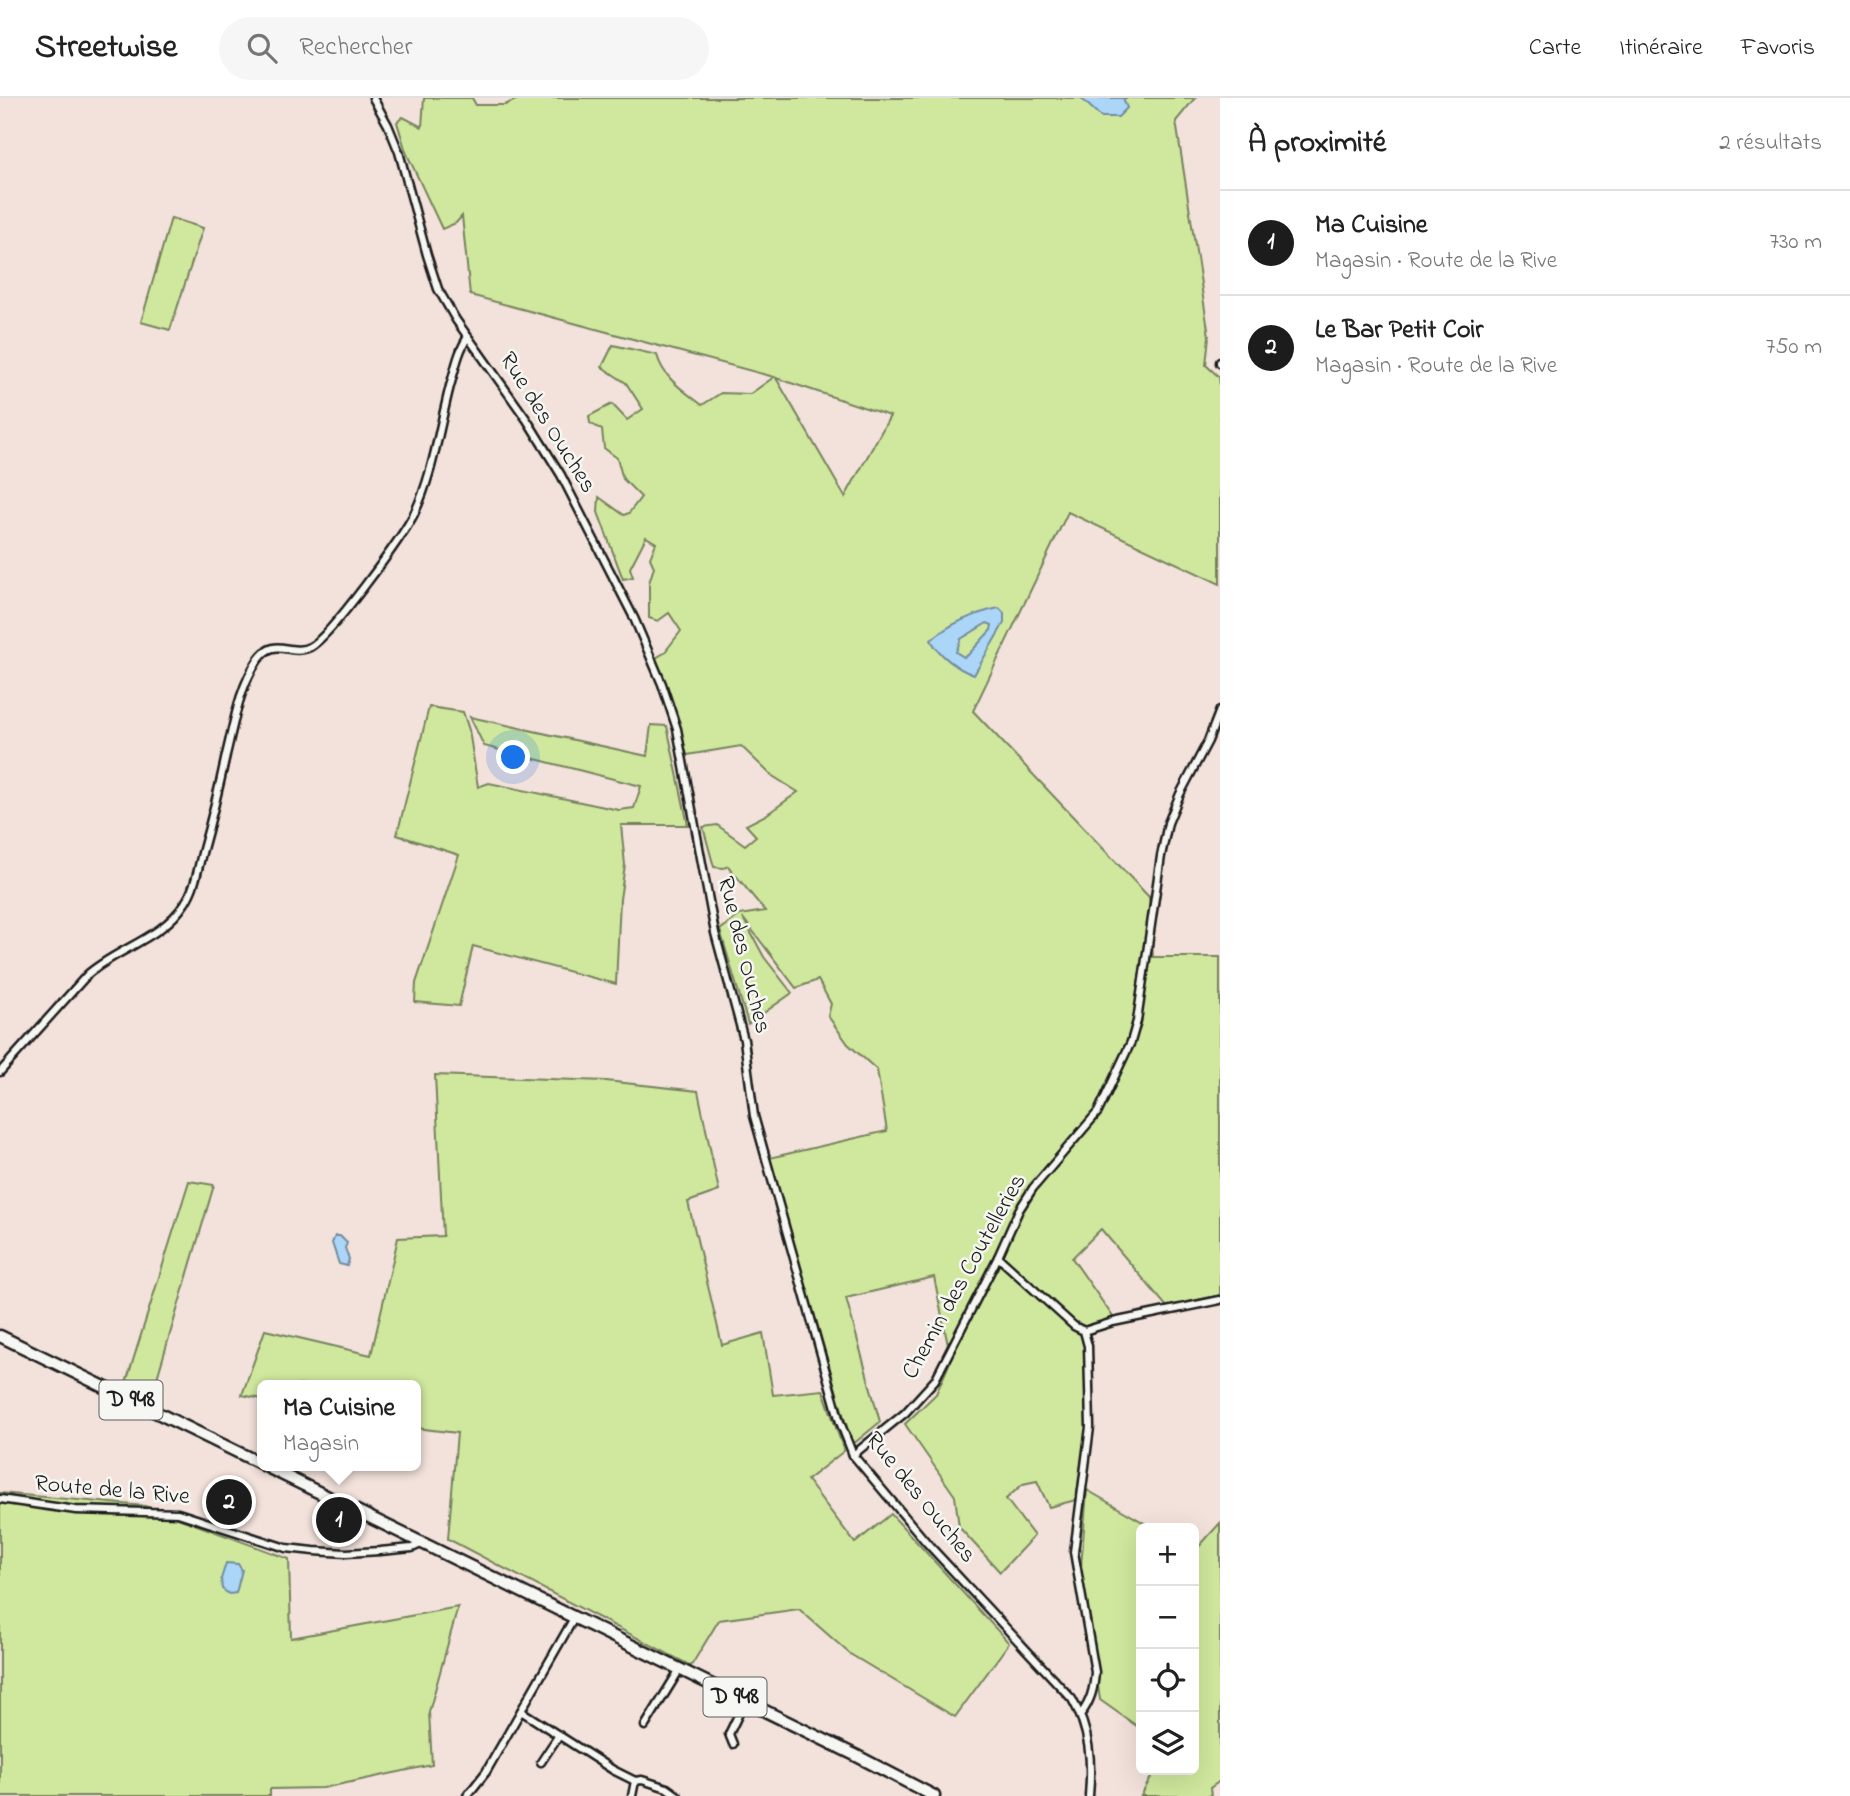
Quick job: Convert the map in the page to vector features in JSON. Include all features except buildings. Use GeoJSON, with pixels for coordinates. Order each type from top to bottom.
{"type":"FeatureCollection","features":[{"type":"Feature","properties":{"kind":"main road","name":"D 948"},"geometry":{"type":"LineString","coordinates":[[0,1336],[257,1462]]}},
{"type":"Feature","properties":{"kind":"main road","name":"D 948"},"geometry":{"type":"LineString","coordinates":[[275,1471],[934,1796]]}},
{"type":"Feature","properties":{"kind":"street","name":"Rue des Ouches"},"geometry":{"type":"LineString","coordinates":[[373,98],[399,152],[435,280],[447,305],[527,419],[561,475],[634,618],[662,684],[677,729],[715,933],[744,1040],[754,1116],[840,1422],[853,1455],[936,1553],[1065,1690],[1081,1714],[1090,1752],[1089,1796]]}},
{"type":"Feature","properties":{"kind":"street"},"geometry":{"type":"LineString","coordinates":[[0,1072],[88,974],[99,964],[152,935],[171,920],[186,902],[194,885],[237,708],[253,669],[268,649],[277,647],[301,650],[317,642],[403,532],[423,492],[456,366],[468,337]]}},
{"type":"Feature","properties":{"kind":"street","name":"Chemin des Coutelleries"},"geometry":{"type":"LineString","coordinates":[[853,1455],[905,1413],[935,1380],[1025,1200],[1098,1112],[1138,1021],[1152,910],[1168,823],[1220,710]]}},
{"type":"Feature","properties":{"kind":"street"},"geometry":{"type":"LineString","coordinates":[[998,1257],[1074,1326],[1084,1331],[1113,1322],[1220,1300]]}},
{"type":"Feature","properties":{"kind":"street"},"geometry":{"type":"LineString","coordinates":[[1081,1714],[1088,1706],[1094,1689],[1095,1672],[1074,1552],[1090,1427],[1088,1346],[1084,1331]]}},
{"type":"Feature","properties":{"kind":"street","name":"Route de la Rive"},"geometry":{"type":"LineString","coordinates":[[0,1499],[76,1510],[178,1513],[286,1548],[314,1551],[357,1552],[412,1548],[423,1543]]}},
{"type":"Feature","properties":{"kind":"street"},"geometry":{"type":"LineString","coordinates":[[467,1796],[486,1772],[574,1618]]}},
{"type":"Feature","properties":{"kind":"street"},"geometry":{"type":"LineString","coordinates":[[645,1726],[680,1669]]}},
{"type":"Feature","properties":{"kind":"street"},"geometry":{"type":"LineString","coordinates":[[733,1744],[729,1734],[745,1702]]}},
{"type":"Feature","properties":{"kind":"street"},"geometry":{"type":"LineString","coordinates":[[521,1711],[635,1781],[642,1780],[667,1788],[678,1796]]}},
{"type":"Feature","properties":{"kind":"street"},"geometry":{"type":"LineString","coordinates":[[541,1762],[559,1735]]}},
{"type":"Feature","properties":{"kind":"street"},"geometry":{"type":"LineString","coordinates":[[632,1796],[635,1781]]}},
{"type":"Feature","properties":{"kind":"green space"},"geometry":{"type":"Polygon","coordinates":[[[424,98],[472,98],[476,105],[505,105],[520,98],[1195,98],[1176,121],[1209,336],[1206,365],[1219,377],[1220,387],[1220,584],[1068,512],[973,711],[1149,897],[1153,957],[1220,957],[1220,1295],[1167,1307],[1101,1229],[1072,1258],[1113,1317],[1085,1336],[1088,1422],[1076,1500],[1049,1507],[1037,1481],[1023,1484],[1006,1499],[1034,1536],[1000,1572],[959,1527],[955,1496],[905,1424],[936,1394],[951,1360],[934,1277],[846,1298],[880,1422],[852,1445],[769,1158],[887,1131],[877,1070],[848,1044],[828,1016],[831,1004],[818,980],[796,988],[743,918],[764,957],[792,993],[748,1024],[720,930],[740,915],[765,911],[728,866],[714,867],[703,827],[717,825],[745,845],[756,836],[746,825],[766,815],[798,792],[771,775],[741,746],[687,755],[656,658],[664,653],[681,631],[669,613],[658,621],[649,618],[649,583],[654,567],[650,558],[656,543],[646,537],[630,568],[633,577],[623,579],[598,512],[599,497],[624,515],[629,513],[641,497],[623,479],[617,458],[604,448],[602,430],[590,423],[589,416],[612,404],[627,420],[643,409],[626,383],[602,367],[613,345],[657,355],[669,377],[702,405],[721,393],[750,394],[774,377],[470,295],[462,216],[456,223],[442,229],[406,152],[397,122],[403,117],[422,127],[424,98]],[[776,378],[845,497],[890,416],[776,378]]]}},
{"type":"Feature","properties":{"kind":"green space"},"geometry":{"type":"Polygon","coordinates":[[[171,218],[203,228],[170,330],[141,322],[171,218]]]}},
{"type":"Feature","properties":{"kind":"green space"},"geometry":{"type":"Polygon","coordinates":[[[429,707],[463,712],[469,730],[478,787],[489,783],[619,810],[634,808],[641,786],[484,746],[470,717],[647,756],[651,725],[667,726],[688,825],[621,825],[625,865],[620,899],[616,984],[473,946],[459,1006],[415,1002],[416,983],[459,855],[397,835],[429,707]]]}},
{"type":"Feature","properties":{"kind":"green space"},"geometry":{"type":"Polygon","coordinates":[[[435,1075],[606,1081],[698,1091],[719,1191],[688,1202],[722,1345],[763,1333],[773,1395],[823,1390],[844,1451],[807,1480],[855,1543],[891,1514],[1009,1643],[955,1717],[850,1654],[799,1609],[719,1620],[691,1666],[448,1539],[457,1433],[421,1429],[421,1380],[257,1380],[257,1398],[242,1395],[265,1330],[371,1355],[398,1238],[443,1236],[435,1075]]]}},
{"type":"Feature","properties":{"kind":"green space"},"geometry":{"type":"Polygon","coordinates":[[[189,1181],[214,1185],[152,1395],[126,1383],[189,1181]]]}},
{"type":"Feature","properties":{"kind":"green space"},"geometry":{"type":"Polygon","coordinates":[[[1087,1490],[1144,1523],[1136,1523],[1136,1725],[1100,1700],[1081,1567],[1087,1490]]]}},
{"type":"Feature","properties":{"kind":"green space"},"geometry":{"type":"Polygon","coordinates":[[[0,1493],[145,1506],[289,1559],[291,1638],[458,1607],[429,1712],[432,1765],[323,1788],[270,1789],[270,1796],[0,1796],[0,1493]]]}},
{"type":"Feature","properties":{"kind":"green space"},"geometry":{"type":"Polygon","coordinates":[[[1220,1523],[1220,1781],[1210,1788],[1211,1796],[1141,1796],[1152,1775],[1199,1775],[1199,1546],[1220,1523]]]}},
{"type":"Feature","properties":{"kind":"water"},"geometry":{"type":"Polygon","coordinates":[[[1081,98],[1123,98],[1127,108],[1118,117],[1101,117],[1081,98]]]}},
{"type":"Feature","properties":{"kind":"water"},"geometry":{"type":"Polygon","coordinates":[[[999,608],[1004,613],[1004,623],[974,675],[949,661],[931,640],[954,624],[999,608]],[[987,623],[961,639],[956,652],[964,657],[968,655],[991,630],[992,625],[987,623]]]}},
{"type":"Feature","properties":{"kind":"water"},"geometry":{"type":"Polygon","coordinates":[[[335,1236],[340,1236],[347,1243],[347,1266],[339,1264],[332,1243],[335,1236]]]}},
{"type":"Feature","properties":{"kind":"water"},"geometry":{"type":"Polygon","coordinates":[[[226,1563],[238,1564],[242,1570],[236,1593],[229,1594],[222,1589],[221,1579],[226,1563]]]}},
{"type":"Feature","properties":{"kind":"place","name":"Le Bar Petit Coir"},"geometry":{"type":"Point","coordinates":[229,1502]}},
{"type":"Feature","properties":{"kind":"place","name":"Ma Cuisine"},"geometry":{"type":"Point","coordinates":[339,1520]}}]}
